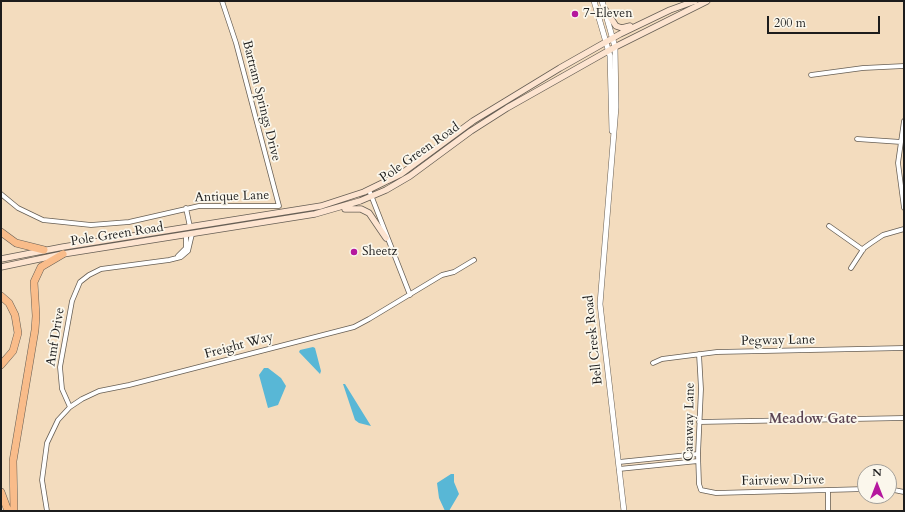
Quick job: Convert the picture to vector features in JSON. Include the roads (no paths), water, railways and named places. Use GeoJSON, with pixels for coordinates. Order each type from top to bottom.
{"type":"FeatureCollection","features":[{"type":"Feature","properties":{"kind":"highway"},"geometry":{"type":"LineString","coordinates":[[1,232],[16,243],[44,250]]}},
{"type":"Feature","properties":{"kind":"highway"},"geometry":{"type":"LineString","coordinates":[[14,511],[13,461],[35,330],[36,316],[34,282],[41,267],[63,254]]}},
{"type":"Feature","properties":{"kind":"highway"},"geometry":{"type":"LineString","coordinates":[[1,296],[9,304],[15,314],[18,333],[13,351],[1,365]]}},
{"type":"Feature","properties":{"kind":"highway"},"geometry":{"type":"LineString","coordinates":[[1,492],[8,511]]}},
{"type":"Feature","properties":{"kind":"main road","name":"Pole Green Road"},"geometry":{"type":"LineString","coordinates":[[1,259],[44,250],[321,206],[369,190],[406,170],[494,107],[606,42],[670,10],[695,1]]}},
{"type":"Feature","properties":{"kind":"main road","name":"Pole Green Road"},"geometry":{"type":"LineString","coordinates":[[1,267],[63,254],[335,210],[371,197],[410,176],[487,120],[615,47],[706,1]]}},
{"type":"Feature","properties":{"kind":"main road"},"geometry":{"type":"LineString","coordinates":[[604,8],[613,24],[622,28],[670,10]]}},
{"type":"Feature","properties":{"kind":"main road"},"geometry":{"type":"LineString","coordinates":[[335,210],[355,208],[365,211],[373,218],[386,238]]}},
{"type":"Feature","properties":{"kind":"main road"},"geometry":{"type":"LineString","coordinates":[[187,235],[190,227],[194,229],[214,227],[226,228]]}},
{"type":"Feature","properties":{"kind":"street","name":"Bartram Springs Drive"},"geometry":{"type":"LineString","coordinates":[[222,1],[235,40],[279,206]]}},
{"type":"Feature","properties":{"kind":"street","name":"Bell Creek Road"},"geometry":{"type":"LineString","coordinates":[[594,1],[609,51],[613,143]]}},
{"type":"Feature","properties":{"kind":"street","name":"Bell Creek Road"},"geometry":{"type":"LineString","coordinates":[[602,1],[615,47],[616,107],[599,301],[624,511]]}},
{"type":"Feature","properties":{"kind":"street"},"geometry":{"type":"LineString","coordinates":[[811,75],[863,68],[904,66]]}},
{"type":"Feature","properties":{"kind":"street"},"geometry":{"type":"LineString","coordinates":[[904,121],[900,142],[898,170],[904,208]]}},
{"type":"Feature","properties":{"kind":"street"},"geometry":{"type":"LineString","coordinates":[[857,138],[900,142]]}},
{"type":"Feature","properties":{"kind":"street"},"geometry":{"type":"LineString","coordinates":[[369,190],[386,238],[410,295]]}},
{"type":"Feature","properties":{"kind":"street","name":"Antique Lane"},"geometry":{"type":"LineString","coordinates":[[1,194],[18,208],[34,217],[70,224],[119,224],[186,208],[207,206],[279,206]]}},
{"type":"Feature","properties":{"kind":"street","name":"Antique Lane"},"geometry":{"type":"LineString","coordinates":[[186,208],[190,227]]}},
{"type":"Feature","properties":{"kind":"street"},"geometry":{"type":"LineString","coordinates":[[829,226],[863,250]]}},
{"type":"Feature","properties":{"kind":"street"},"geometry":{"type":"LineString","coordinates":[[851,268],[863,250],[877,238],[904,229]]}},
{"type":"Feature","properties":{"kind":"street","name":"Amf Drive"},"geometry":{"type":"LineString","coordinates":[[70,407],[62,389],[60,367],[69,311],[74,292],[80,282],[89,275],[102,270],[179,255],[186,248],[187,235]]}},
{"type":"Feature","properties":{"kind":"street","name":"Freight Way"},"geometry":{"type":"LineString","coordinates":[[70,407],[87,396],[99,391],[122,387],[354,327],[442,275],[454,272],[474,260]]}},
{"type":"Feature","properties":{"kind":"street","name":"Pegway Lane"},"geometry":{"type":"LineString","coordinates":[[653,363],[662,359],[699,354],[904,348]]}},
{"type":"Feature","properties":{"kind":"street","name":"Caraway Lane"},"geometry":{"type":"LineString","coordinates":[[699,354],[701,382],[698,461],[699,484],[701,490]]}},
{"type":"Feature","properties":{"kind":"street"},"geometry":{"type":"LineString","coordinates":[[47,511],[42,480],[45,449],[54,427],[70,407]]}},
{"type":"Feature","properties":{"kind":"street"},"geometry":{"type":"LineString","coordinates":[[699,422],[904,418]]}},
{"type":"Feature","properties":{"kind":"street"},"geometry":{"type":"LineString","coordinates":[[618,462],[698,454]]}},
{"type":"Feature","properties":{"kind":"street"},"geometry":{"type":"LineString","coordinates":[[619,469],[698,461]]}},
{"type":"Feature","properties":{"kind":"street","name":"Fairview Drive"},"geometry":{"type":"LineString","coordinates":[[701,490],[712,493],[857,489]]}},
{"type":"Feature","properties":{"kind":"street"},"geometry":{"type":"LineString","coordinates":[[828,490],[828,511]]}},
{"type":"Feature","properties":{"kind":"water"},"geometry":{"type":"Polygon","coordinates":[[[313,347],[315,348],[321,371],[320,374],[299,352],[300,350],[313,347]]]}},
{"type":"Feature","properties":{"kind":"water"},"geometry":{"type":"Polygon","coordinates":[[[264,368],[268,368],[281,378],[286,386],[278,405],[268,408],[259,375],[264,368]]]}},
{"type":"Feature","properties":{"kind":"water"},"geometry":{"type":"Polygon","coordinates":[[[343,384],[345,384],[371,426],[359,423],[355,420],[343,384]]]}},
{"type":"Feature","properties":{"kind":"water"},"geometry":{"type":"Polygon","coordinates":[[[451,474],[454,474],[454,482],[459,494],[449,511],[445,511],[439,498],[437,483],[451,474]]]}},
{"type":"Feature","properties":{"kind":"place","name":"7-Eleven"},"geometry":{"type":"Point","coordinates":[575,14]}},
{"type":"Feature","properties":{"kind":"place","name":"Sheetz"},"geometry":{"type":"Point","coordinates":[354,252]}},
{"type":"Feature","properties":{"kind":"district","name":"Meadow Gate"},"geometry":{"type":"Point","coordinates":[813,420]}}]}
